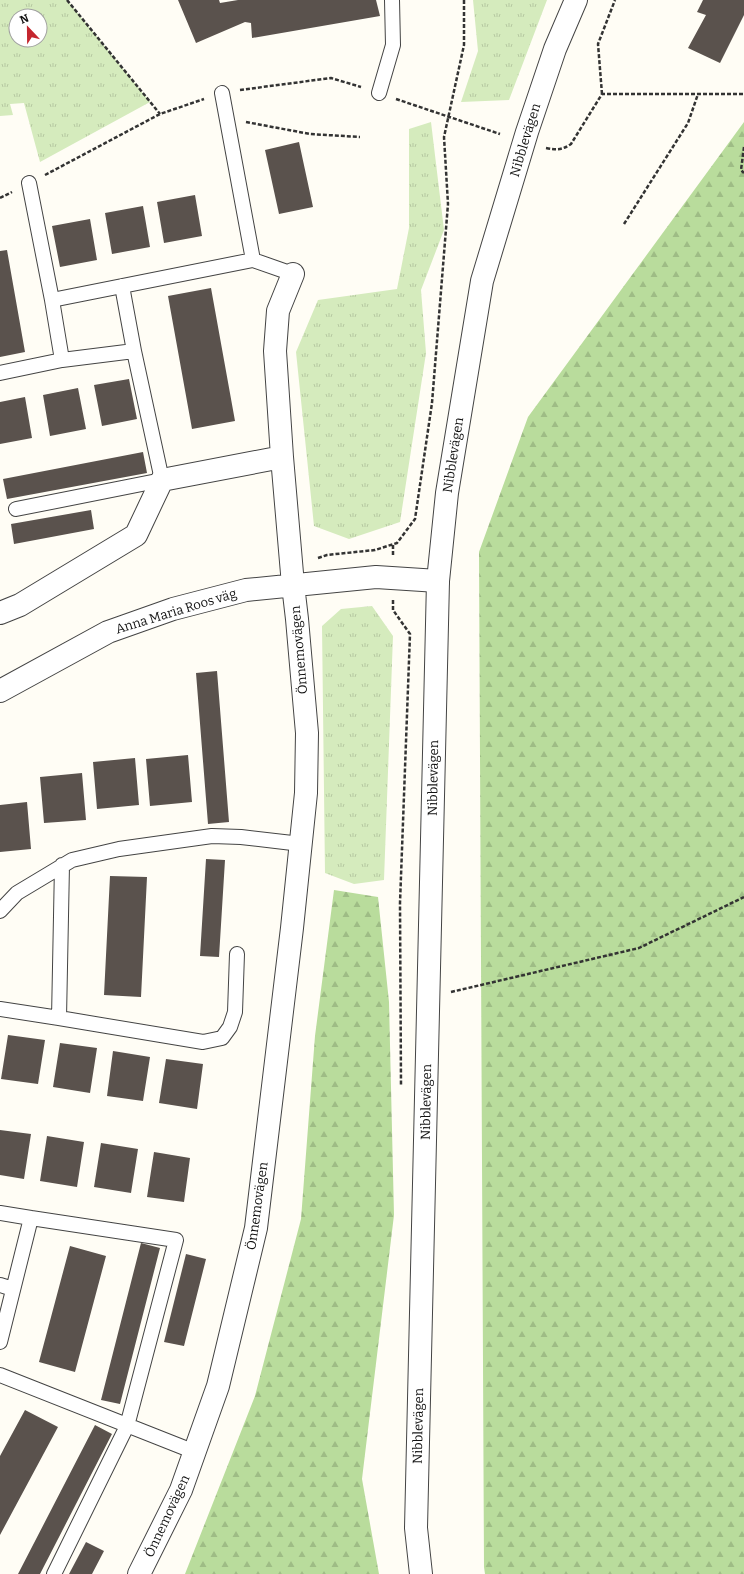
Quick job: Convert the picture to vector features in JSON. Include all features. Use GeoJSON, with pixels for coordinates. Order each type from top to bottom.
{"type":"FeatureCollection","features":[{"type":"Feature","properties":{"kind":"street","name":"Nibblevägen"},"geometry":{"type":"LineString","coordinates":[[421,1574],[416,1528],[438,581],[447,493],[482,281],[525,140],[555,49],[576,0]]}},
{"type":"Feature","properties":{"kind":"street","name":"Önnemovägen"},"geometry":{"type":"LineString","coordinates":[[139,1574],[181,1490],[218,1386],[256,1228],[292,928],[306,792],[306,733],[282,457],[275,351],[278,311],[293,274]]}},
{"type":"Feature","properties":{"kind":"street"},"geometry":{"type":"LineString","coordinates":[[0,613],[20,605],[136,535],[162,480],[282,457]]}},
{"type":"Feature","properties":{"kind":"street","name":"Anna Maria Roos väg"},"geometry":{"type":"LineString","coordinates":[[0,691],[108,632],[173,610],[246,590],[292,575],[376,577],[438,581]]}},
{"type":"Feature","properties":{"kind":"lane"},"geometry":{"type":"LineString","coordinates":[[379,93],[393,45],[392,0]]}},
{"type":"Feature","properties":{"kind":"lane"},"geometry":{"type":"LineString","coordinates":[[222,93],[253,260]]}},
{"type":"Feature","properties":{"kind":"lane"},"geometry":{"type":"LineString","coordinates":[[29,183],[62,360]]}},
{"type":"Feature","properties":{"kind":"lane"},"geometry":{"type":"LineString","coordinates":[[52,300],[253,260],[293,274]]}},
{"type":"Feature","properties":{"kind":"lane"},"geometry":{"type":"LineString","coordinates":[[16,509],[162,480],[134,351],[122,286]]}},
{"type":"Feature","properties":{"kind":"lane"},"geometry":{"type":"LineString","coordinates":[[0,373],[62,360],[134,351]]}},
{"type":"Feature","properties":{"kind":"lane"},"geometry":{"type":"LineString","coordinates":[[0,911],[17,893],[62,865],[72,860],[119,849],[212,836],[241,837],[301,844]]}},
{"type":"Feature","properties":{"kind":"lane"},"geometry":{"type":"LineString","coordinates":[[59,1018],[62,865]]}},
{"type":"Feature","properties":{"kind":"lane"},"geometry":{"type":"LineString","coordinates":[[0,1009],[203,1042],[222,1038],[230,1027],[235,1012],[238,954]]}},
{"type":"Feature","properties":{"kind":"lane"},"geometry":{"type":"LineString","coordinates":[[0,1213],[176,1240],[127,1426],[54,1574]]}},
{"type":"Feature","properties":{"kind":"lane"},"geometry":{"type":"LineString","coordinates":[[0,1342],[31,1218]]}},
{"type":"Feature","properties":{"kind":"lane"},"geometry":{"type":"LineString","coordinates":[[0,1284],[14,1289]]}},
{"type":"Feature","properties":{"kind":"lane"},"geometry":{"type":"LineString","coordinates":[[0,1375],[195,1452]]}},
{"type":"Feature","properties":{"kind":"path"},"geometry":{"type":"LineString","coordinates":[[67,0],[160,114]]}},
{"type":"Feature","properties":{"kind":"path"},"geometry":{"type":"LineString","coordinates":[[292,575],[327,555],[375,550],[397,543],[414,519],[432,403],[448,212],[444,138],[464,45],[464,0]]}},
{"type":"Feature","properties":{"kind":"path"},"geometry":{"type":"LineString","coordinates":[[546,147],[557,150],[564,149],[571,144],[602,94],[598,44],[615,0]]}},
{"type":"Feature","properties":{"kind":"path"},"geometry":{"type":"LineString","coordinates":[[602,94],[744,94]]}},
{"type":"Feature","properties":{"kind":"path"},"geometry":{"type":"LineString","coordinates":[[624,224],[688,123],[698,94]]}},
{"type":"Feature","properties":{"kind":"path"},"geometry":{"type":"LineString","coordinates":[[227,118],[310,134],[360,137]]}},
{"type":"Feature","properties":{"kind":"path"},"geometry":{"type":"LineString","coordinates":[[744,146],[742,170],[744,173]]}},
{"type":"Feature","properties":{"kind":"path"},"geometry":{"type":"LineString","coordinates":[[429,997],[639,948],[744,896]]}},
{"type":"Feature","properties":{"kind":"green space"},"geometry":{"type":"Polygon","coordinates":[[[0,0],[67,0],[150,102],[40,162],[24,103],[10,104],[13,115],[0,116],[0,0]]]}},
{"type":"Feature","properties":{"kind":"green space"},"geometry":{"type":"Polygon","coordinates":[[[473,0],[547,0],[509,100],[461,102],[478,51],[473,0]]]}},
{"type":"Feature","properties":{"kind":"green space"},"geometry":{"type":"Polygon","coordinates":[[[431,122],[444,230],[421,290],[426,353],[400,522],[349,539],[314,526],[296,352],[318,300],[397,289],[409,228],[409,129],[431,122]]]}},
{"type":"Feature","properties":{"kind":"green space"},"geometry":{"type":"Polygon","coordinates":[[[744,122],[744,1574],[485,1574],[479,552],[528,417],[744,122]]]}},
{"type":"Feature","properties":{"kind":"green space"},"geometry":{"type":"Polygon","coordinates":[[[372,606],[393,636],[384,880],[354,884],[325,873],[322,626],[341,609],[372,606]]]}},
{"type":"Feature","properties":{"kind":"green space"},"geometry":{"type":"Polygon","coordinates":[[[334,890],[378,897],[389,1002],[394,1215],[362,1479],[379,1574],[185,1574],[255,1396],[301,1219],[315,1036],[334,890]]]}},
{"type":"Feature","properties":{"kind":"building"},"geometry":{"type":"Polygon","coordinates":[[[178,0],[219,0],[220,3],[238,0],[376,0],[380,16],[252,38],[251,23],[245,22],[196,43],[178,0]]]}},
{"type":"Feature","properties":{"kind":"building"},"geometry":{"type":"Polygon","coordinates":[[[703,0],[744,0],[744,15],[720,63],[688,48],[706,15],[697,12],[703,0]]]}},
{"type":"Feature","properties":{"kind":"building"},"geometry":{"type":"Polygon","coordinates":[[[299,142],[313,207],[279,214],[265,150],[299,142]]]}},
{"type":"Feature","properties":{"kind":"building"},"geometry":{"type":"Polygon","coordinates":[[[195,195],[202,236],[164,243],[157,202],[195,195]]]}},
{"type":"Feature","properties":{"kind":"building"},"geometry":{"type":"Polygon","coordinates":[[[143,206],[150,247],[112,254],[105,213],[143,206]]]}},
{"type":"Feature","properties":{"kind":"building"},"geometry":{"type":"Polygon","coordinates":[[[90,219],[97,260],[60,267],[52,226],[90,219]]]}},
{"type":"Feature","properties":{"kind":"building"},"geometry":{"type":"Polygon","coordinates":[[[7,250],[25,352],[0,357],[0,251],[7,250]]]}},
{"type":"Feature","properties":{"kind":"building"},"geometry":{"type":"Polygon","coordinates":[[[211,288],[235,421],[192,429],[168,296],[211,288]]]}},
{"type":"Feature","properties":{"kind":"building"},"geometry":{"type":"Polygon","coordinates":[[[129,379],[137,419],[102,426],[94,385],[129,379]]]}},
{"type":"Feature","properties":{"kind":"building"},"geometry":{"type":"Polygon","coordinates":[[[78,388],[86,429],[50,436],[43,395],[78,388]]]}},
{"type":"Feature","properties":{"kind":"building"},"geometry":{"type":"Polygon","coordinates":[[[25,397],[32,438],[0,444],[0,402],[25,397]]]}},
{"type":"Feature","properties":{"kind":"building"},"geometry":{"type":"Polygon","coordinates":[[[143,452],[147,473],[7,499],[3,479],[143,452]]]}},
{"type":"Feature","properties":{"kind":"building"},"geometry":{"type":"Polygon","coordinates":[[[91,510],[94,529],[14,544],[11,524],[91,510]]]}},
{"type":"Feature","properties":{"kind":"building"},"geometry":{"type":"Polygon","coordinates":[[[217,671],[229,822],[208,824],[196,673],[217,671]]]}},
{"type":"Feature","properties":{"kind":"building"},"geometry":{"type":"Polygon","coordinates":[[[188,755],[192,802],[150,806],[146,759],[188,755]]]}},
{"type":"Feature","properties":{"kind":"building"},"geometry":{"type":"Polygon","coordinates":[[[135,758],[139,805],[97,809],[93,762],[135,758]]]}},
{"type":"Feature","properties":{"kind":"building"},"geometry":{"type":"Polygon","coordinates":[[[82,773],[86,820],[44,823],[40,777],[82,773]]]}},
{"type":"Feature","properties":{"kind":"building"},"geometry":{"type":"Polygon","coordinates":[[[27,802],[31,849],[0,852],[0,805],[27,802]]]}},
{"type":"Feature","properties":{"kind":"building"},"geometry":{"type":"Polygon","coordinates":[[[206,859],[225,860],[219,957],[200,956],[206,859]]]}},
{"type":"Feature","properties":{"kind":"building"},"geometry":{"type":"Polygon","coordinates":[[[110,876],[147,877],[141,997],[104,995],[110,876]]]}},
{"type":"Feature","properties":{"kind":"building"},"geometry":{"type":"Polygon","coordinates":[[[8,1035],[45,1040],[38,1084],[1,1079],[8,1035]]]}},
{"type":"Feature","properties":{"kind":"building"},"geometry":{"type":"Polygon","coordinates":[[[60,1043],[97,1048],[90,1093],[53,1087],[60,1043]]]}},
{"type":"Feature","properties":{"kind":"building"},"geometry":{"type":"Polygon","coordinates":[[[113,1051],[150,1057],[143,1101],[107,1096],[113,1051]]]}},
{"type":"Feature","properties":{"kind":"building"},"geometry":{"type":"Polygon","coordinates":[[[166,1059],[203,1064],[197,1109],[159,1103],[166,1059]]]}},
{"type":"Feature","properties":{"kind":"building"},"geometry":{"type":"Polygon","coordinates":[[[0,1130],[31,1134],[24,1179],[0,1175],[0,1130]]]}},
{"type":"Feature","properties":{"kind":"building"},"geometry":{"type":"Polygon","coordinates":[[[47,1136],[84,1142],[77,1187],[40,1181],[47,1136]]]}},
{"type":"Feature","properties":{"kind":"building"},"geometry":{"type":"Polygon","coordinates":[[[101,1143],[138,1149],[131,1193],[94,1187],[101,1143]]]}},
{"type":"Feature","properties":{"kind":"building"},"geometry":{"type":"Polygon","coordinates":[[[154,1152],[190,1158],[184,1202],[147,1197],[154,1152]]]}},
{"type":"Feature","properties":{"kind":"building"},"geometry":{"type":"Polygon","coordinates":[[[141,1243],[160,1248],[120,1404],[101,1400],[141,1243]]]}},
{"type":"Feature","properties":{"kind":"building"},"geometry":{"type":"Polygon","coordinates":[[[70,1246],[106,1256],[75,1372],[39,1362],[70,1246]]]}},
{"type":"Feature","properties":{"kind":"building"},"geometry":{"type":"Polygon","coordinates":[[[186,1254],[206,1259],[184,1346],[164,1342],[186,1254]]]}},
{"type":"Feature","properties":{"kind":"building"},"geometry":{"type":"Polygon","coordinates":[[[25,1410],[58,1427],[0,1535],[0,1456],[25,1410]]]}},
{"type":"Feature","properties":{"kind":"building"},"geometry":{"type":"Polygon","coordinates":[[[95,1425],[112,1434],[40,1574],[18,1574],[95,1425]]]}},
{"type":"Feature","properties":{"kind":"building"},"geometry":{"type":"Polygon","coordinates":[[[86,1542],[104,1551],[92,1574],[69,1574],[86,1542]]]}}]}
